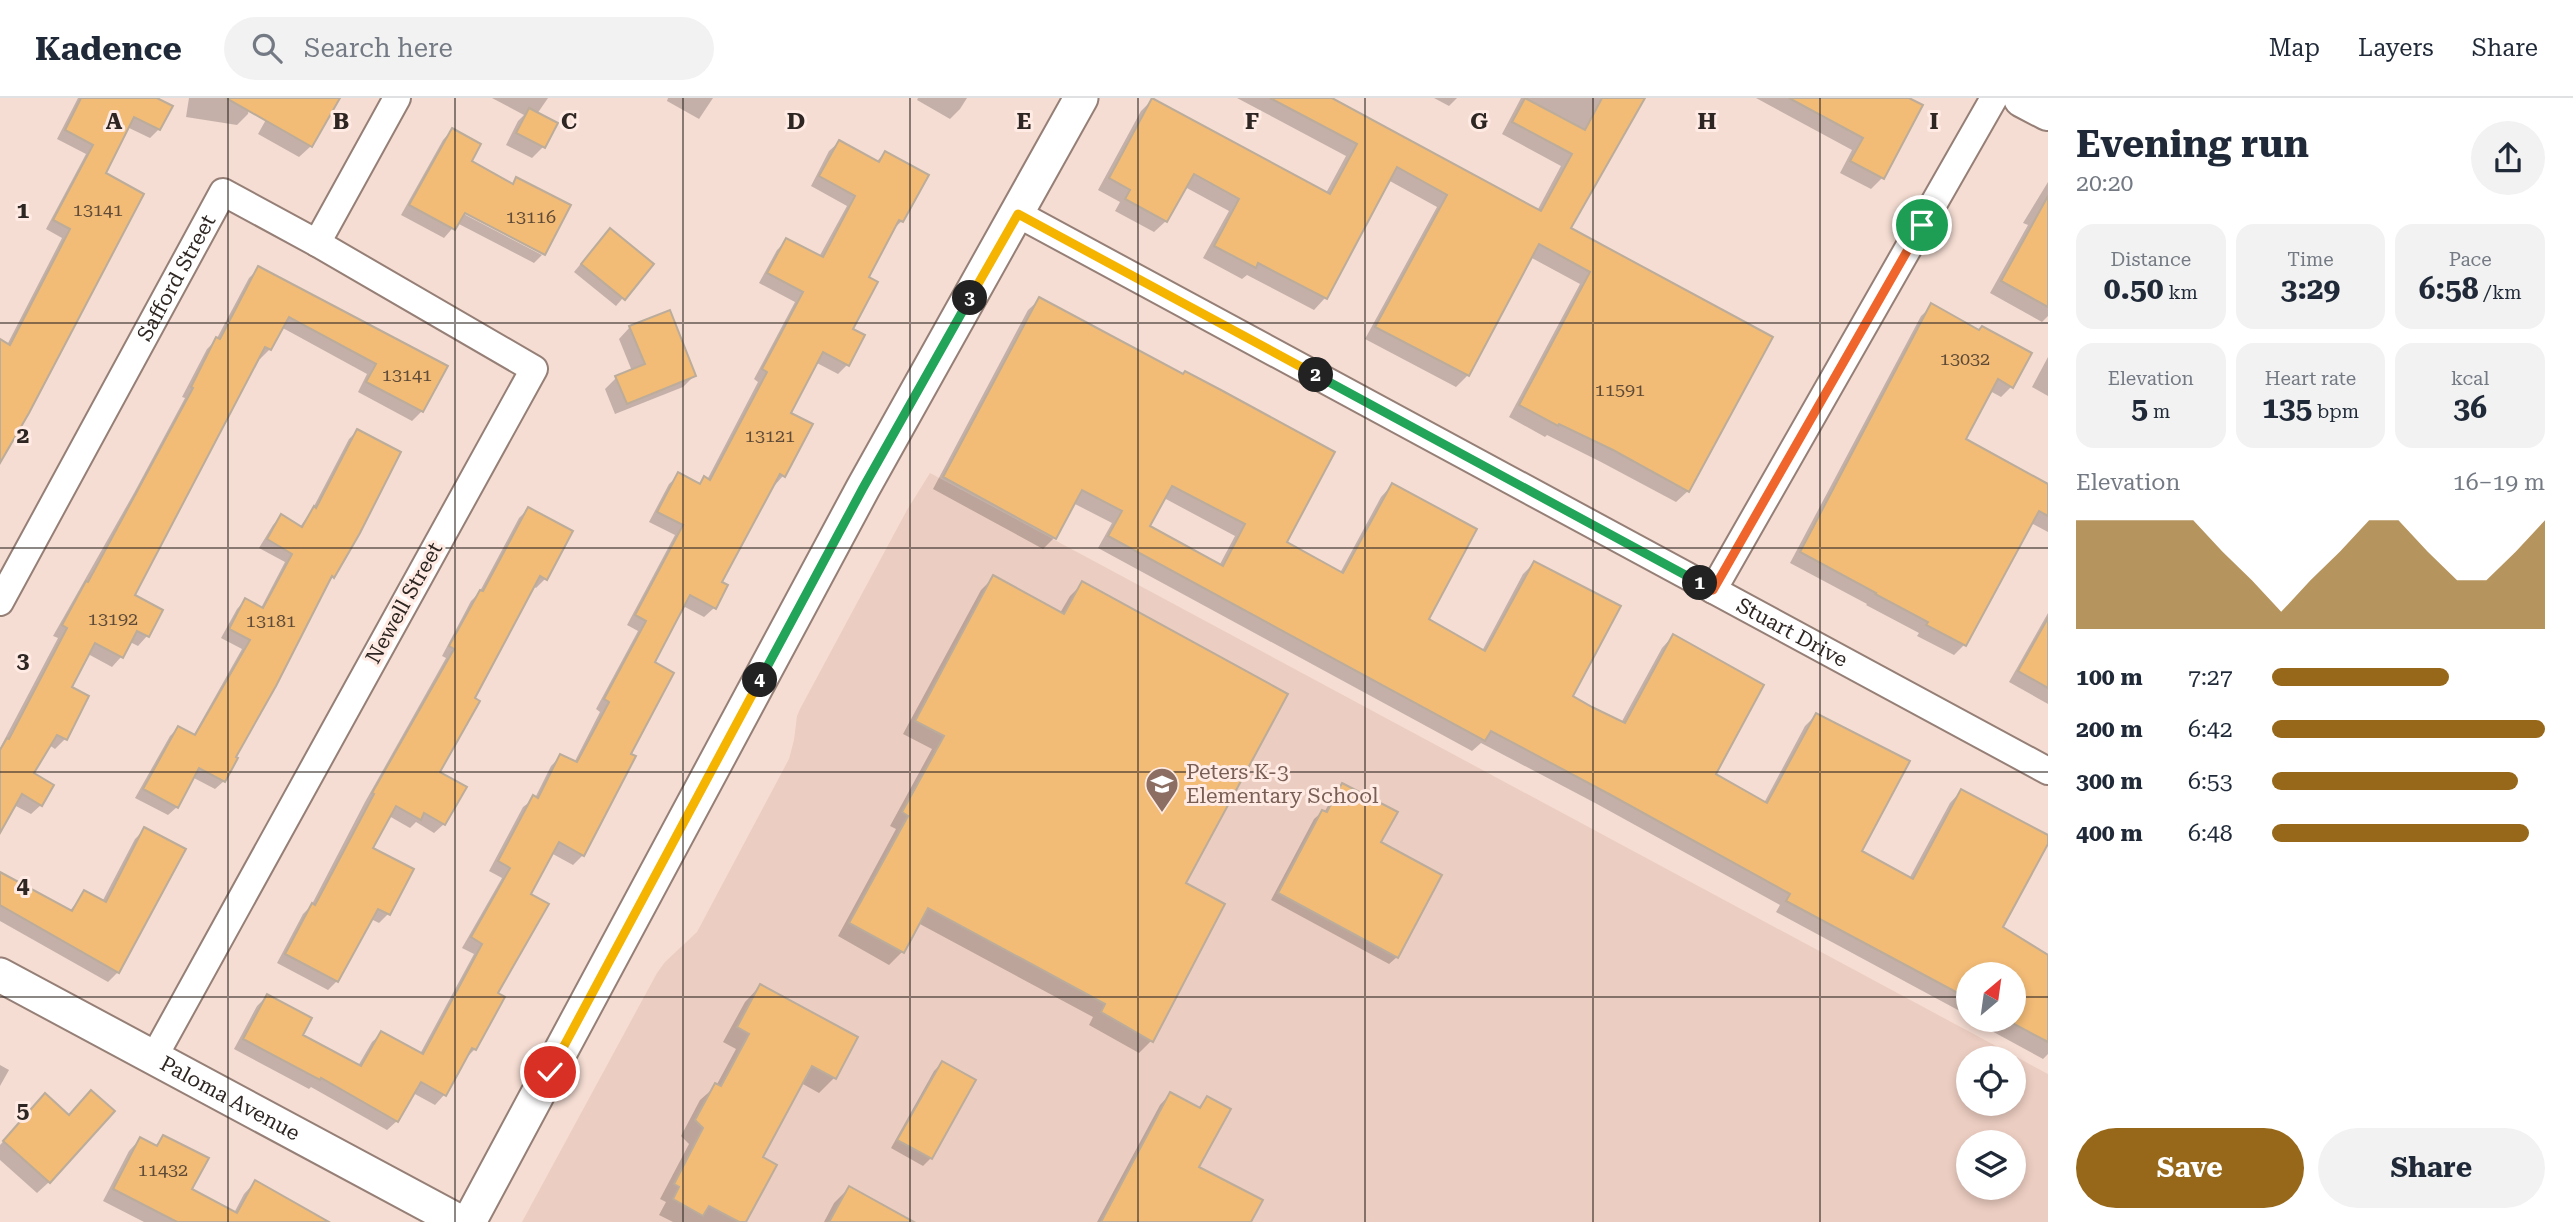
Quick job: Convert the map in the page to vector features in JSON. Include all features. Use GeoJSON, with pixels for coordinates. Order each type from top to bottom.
{"type":"FeatureCollection","features":[{"type":"Feature","properties":{"kind":"main road"},"geometry":{"type":"LineString","coordinates":[[2023,98],[2048,111]]}},
{"type":"Feature","properties":{"kind":"street"},"geometry":{"type":"LineString","coordinates":[[317,243],[397,98]]}},
{"type":"Feature","properties":{"kind":"street"},"geometry":{"type":"LineString","coordinates":[[469,1222],[863,488],[1081,98]]}},
{"type":"Feature","properties":{"kind":"street"},"geometry":{"type":"LineString","coordinates":[[1713,590],[1994,98]]}},
{"type":"Feature","properties":{"kind":"street","name":"Safford Street"},"geometry":{"type":"LineString","coordinates":[[0,602],[223,192],[317,243]]}},
{"type":"Feature","properties":{"kind":"street","name":"Stuart Drive"},"geometry":{"type":"LineString","coordinates":[[1018,214],[2048,771]]}},
{"type":"Feature","properties":{"kind":"street","name":"Newell Street"},"geometry":{"type":"LineString","coordinates":[[154,1057],[534,369],[317,243]]}},
{"type":"Feature","properties":{"kind":"street","name":"Paloma Avenue"},"geometry":{"type":"LineString","coordinates":[[0,975],[460,1222]]}},
{"type":"Feature","properties":{"kind":"shaded area","name":"Peters K-3 Elementary School"},"geometry":{"type":"Polygon","coordinates":[[[930,473],[1956,1025],[1956,1032],[1970,1032],[1996,1046],[1956,1046],[1956,1116],[2026,1116],[2026,1062],[2048,1074],[2048,1222],[522,1222],[657,973],[697,932],[789,759],[800,709],[907,510],[930,473]]]}},
{"type":"Feature","properties":{"kind":"building"},"geometry":{"type":"Polygon","coordinates":[[[81,98],[157,98],[173,106],[160,130],[134,117],[106,173],[144,194],[0,463],[0,339],[10,345],[70,229],[53,220],[93,145],[65,130],[81,98]]]}},
{"type":"Feature","properties":{"kind":"building"},"geometry":{"type":"Polygon","coordinates":[[[226,98],[340,98],[312,147],[226,98]]]}},
{"type":"Feature","properties":{"kind":"building"},"geometry":{"type":"Polygon","coordinates":[[[1152,98],[1330,194],[1357,144],[1270,98],[1332,98],[1541,211],[1572,154],[1512,122],[1525,98],[1585,130],[1602,98],[1645,98],[1571,228],[1773,337],[1689,492],[1613,450],[1559,424],[1558,426],[1519,405],[1590,272],[1539,244],[1469,376],[1375,327],[1447,195],[1397,167],[1327,299],[1258,263],[1256,268],[1214,246],[1239,199],[1194,174],[1167,222],[1125,199],[1130,190],[1109,178],[1152,98]]]}},
{"type":"Feature","properties":{"kind":"building"},"geometry":{"type":"Polygon","coordinates":[[[1789,98],[1909,98],[1923,105],[1884,179],[1850,161],[1863,138],[1789,98]]]}},
{"type":"Feature","properties":{"kind":"building"},"geometry":{"type":"Polygon","coordinates":[[[529,108],[558,123],[545,148],[516,133],[529,108]]]}},
{"type":"Feature","properties":{"kind":"building"},"geometry":{"type":"Polygon","coordinates":[[[452,128],[481,144],[472,161],[513,184],[516,177],[571,205],[545,255],[465,213],[455,230],[409,205],[452,128]]]}},
{"type":"Feature","properties":{"kind":"building"},"geometry":{"type":"Polygon","coordinates":[[[839,140],[879,162],[885,151],[929,175],[903,222],[899,220],[869,277],[878,282],[853,329],[865,335],[849,366],[823,352],[791,413],[813,424],[785,477],[780,474],[722,582],[728,585],[716,609],[690,595],[655,662],[674,673],[631,754],[636,756],[584,856],[559,842],[531,894],[549,904],[498,993],[505,997],[476,1050],[472,1048],[446,1096],[421,1082],[398,1122],[321,1078],[320,1080],[243,1039],[267,994],[312,1018],[303,1035],[361,1066],[381,1031],[423,1054],[482,944],[471,937],[510,868],[498,861],[533,795],[538,798],[560,754],[577,762],[609,702],[604,699],[646,621],[635,615],[683,525],[657,512],[678,472],[700,484],[704,476],[710,480],[767,372],[762,369],[803,292],[767,273],[786,238],[823,257],[855,196],[819,176],[839,140]]]}},
{"type":"Feature","properties":{"kind":"building"},"geometry":{"type":"Polygon","coordinates":[[[2048,196],[2048,307],[2001,281],[2048,196]]]}},
{"type":"Feature","properties":{"kind":"building"},"geometry":{"type":"Polygon","coordinates":[[[610,228],[654,264],[625,300],[581,264],[610,228]]]}},
{"type":"Feature","properties":{"kind":"building"},"geometry":{"type":"Polygon","coordinates":[[[258,266],[448,366],[423,412],[366,382],[376,364],[289,317],[271,350],[265,347],[135,595],[163,610],[149,637],[137,631],[123,658],[95,643],[72,687],[89,696],[67,740],[57,735],[34,773],[54,785],[42,806],[22,794],[0,833],[0,750],[7,738],[9,739],[67,628],[62,625],[193,388],[191,387],[216,337],[220,339],[258,266]]]}},
{"type":"Feature","properties":{"kind":"building"},"geometry":{"type":"Polygon","coordinates":[[[1039,297],[1183,374],[1185,371],[1335,452],[1287,542],[1343,573],[1392,483],[1477,529],[1429,619],[1485,651],[1534,561],[1621,606],[1573,696],[1592,707],[1625,723],[1673,634],[1764,685],[1716,774],[1767,803],[1816,713],[1910,761],[1862,851],[1913,879],[1961,789],[2048,835],[2048,844],[2003,927],[2048,955],[2048,1042],[2026,1030],[2026,962],[1956,962],[1956,992],[1786,901],[1790,894],[1609,794],[1491,731],[1485,741],[1108,536],[1122,511],[1082,490],[1056,539],[943,477],[1039,297]],[[1172,486],[1150,526],[1223,566],[1245,524],[1172,486]]]}},
{"type":"Feature","properties":{"kind":"building"},"geometry":{"type":"Polygon","coordinates":[[[1931,303],[1979,330],[1982,326],[2032,353],[2013,388],[1998,379],[1966,439],[2048,484],[2048,516],[2039,511],[1966,646],[1926,625],[1928,622],[1800,552],[1931,303]]]}},
{"type":"Feature","properties":{"kind":"building"},"geometry":{"type":"Polygon","coordinates":[[[670,310],[696,376],[627,404],[615,376],[645,364],[629,326],[670,310]]]}},
{"type":"Feature","properties":{"kind":"building"},"geometry":{"type":"Polygon","coordinates":[[[357,429],[401,452],[360,533],[334,578],[332,576],[225,782],[199,768],[178,808],[143,789],[178,726],[195,735],[250,640],[229,629],[245,598],[263,608],[292,554],[267,539],[281,514],[302,527],[314,506],[316,508],[357,429]]]}},
{"type":"Feature","properties":{"kind":"building"},"geometry":{"type":"Polygon","coordinates":[[[528,507],[573,531],[547,580],[540,576],[475,698],[480,701],[440,772],[467,787],[445,825],[424,813],[421,820],[396,806],[373,848],[414,869],[390,915],[378,909],[338,982],[285,954],[312,903],[315,905],[374,794],[372,793],[454,649],[449,646],[480,590],[483,591],[528,507]]]}},
{"type":"Feature","properties":{"kind":"building"},"geometry":{"type":"Polygon","coordinates":[[[993,575],[1064,614],[1082,581],[1288,694],[1186,883],[1225,904],[1153,1042],[1101,1012],[1105,1004],[928,908],[904,953],[849,923],[908,816],[902,812],[944,736],[915,721],[993,575]]]}},
{"type":"Feature","properties":{"kind":"building"},"geometry":{"type":"Polygon","coordinates":[[[2048,618],[2048,688],[2018,671],[2048,618]]]}},
{"type":"Feature","properties":{"kind":"building"},"geometry":{"type":"Polygon","coordinates":[[[1342,783],[1398,812],[1381,842],[1442,875],[1398,958],[1278,893],[1322,810],[1327,812],[1342,783]]]}},
{"type":"Feature","properties":{"kind":"building"},"geometry":{"type":"Polygon","coordinates":[[[144,827],[186,849],[119,973],[0,905],[0,872],[72,911],[84,890],[106,902],[144,827]]]}},
{"type":"Feature","properties":{"kind":"building"},"geometry":{"type":"Polygon","coordinates":[[[760,984],[858,1037],[836,1079],[812,1066],[763,1157],[777,1165],[746,1222],[739,1222],[709,1206],[703,1216],[673,1199],[679,1187],[674,1184],[703,1128],[695,1120],[715,1083],[721,1086],[749,1034],[737,1027],[760,984]]]}},
{"type":"Feature","properties":{"kind":"building"},"geometry":{"type":"Polygon","coordinates":[[[942,1061],[976,1080],[932,1159],[897,1140],[942,1061]]]}},
{"type":"Feature","properties":{"kind":"building"},"geometry":{"type":"Polygon","coordinates":[[[91,1090],[115,1111],[50,1183],[3,1141],[45,1093],[69,1115],[91,1090]]]}},
{"type":"Feature","properties":{"kind":"building"},"geometry":{"type":"Polygon","coordinates":[[[1170,1092],[1200,1108],[1207,1096],[1231,1109],[1199,1167],[1263,1200],[1251,1222],[1101,1222],[1170,1092]]]}},
{"type":"Feature","properties":{"kind":"building"},"geometry":{"type":"Polygon","coordinates":[[[163,1135],[209,1158],[192,1189],[237,1213],[255,1180],[329,1222],[177,1222],[113,1189],[140,1137],[157,1146],[163,1135]]]}},
{"type":"Feature","properties":{"kind":"building"},"geometry":{"type":"Polygon","coordinates":[[[849,1186],[914,1222],[829,1222],[849,1186]]]}},
{"type":"Feature","properties":{"kind":"place","name":"Peters K-3 Elementary School"},"geometry":{"type":"Point","coordinates":[1162,814]}},
{"type":"Feature","properties":{"kind":"route"},"geometry":{"type":"LineString","coordinates":[[550,1072],[863,488],[1018,214],[1713,590],[1922,225]]}}]}
